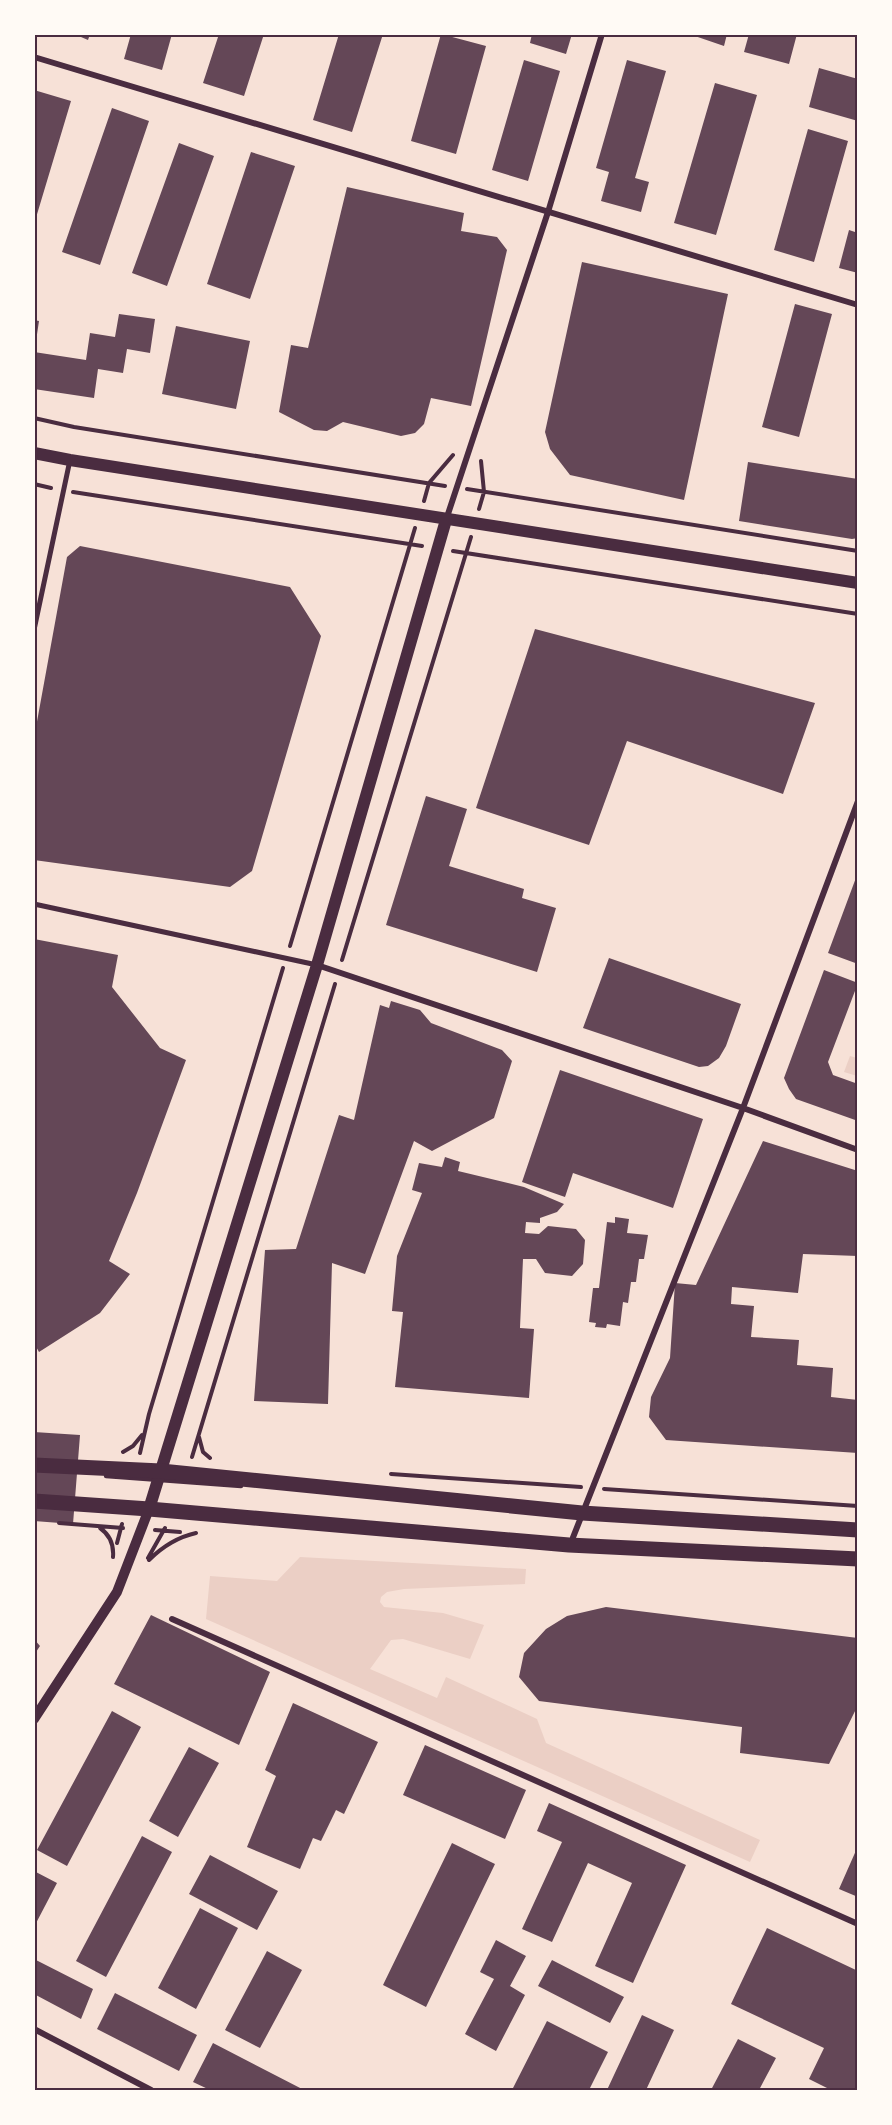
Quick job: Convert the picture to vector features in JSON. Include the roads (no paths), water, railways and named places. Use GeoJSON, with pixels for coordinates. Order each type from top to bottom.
{"type":"FeatureCollection","features":[{"type":"Feature","properties":{"kind":"main road"},"geometry":{"type":"LineString","coordinates":[[34,453],[446,520],[858,583]]}},
{"type":"Feature","properties":{"kind":"main road"},"geometry":{"type":"LineString","coordinates":[[149,1509],[317,965],[446,520]]}},
{"type":"Feature","properties":{"kind":"main road"},"geometry":{"type":"LineString","coordinates":[[34,1465],[163,1465],[582,1513]]}},
{"type":"Feature","properties":{"kind":"main road"},"geometry":{"type":"LineString","coordinates":[[34,1501],[569,1545],[858,1559]]}},
{"type":"Feature","properties":{"kind":"street"},"geometry":{"type":"LineString","coordinates":[[446,520],[548,212],[602,34]]}},
{"type":"Feature","properties":{"kind":"street"},"geometry":{"type":"LineString","coordinates":[[34,57],[858,305]]}},
{"type":"Feature","properties":{"kind":"street"},"geometry":{"type":"LineString","coordinates":[[34,630],[70,460]]}},
{"type":"Feature","properties":{"kind":"street"},"geometry":{"type":"LineString","coordinates":[[569,1545],[742,1108],[858,801]]}},
{"type":"Feature","properties":{"kind":"street"},"geometry":{"type":"LineString","coordinates":[[34,904],[317,965],[742,1108],[858,1150]]}},
{"type":"Feature","properties":{"kind":"street"},"geometry":{"type":"LineString","coordinates":[[34,1719],[117,1592],[149,1509]]}},
{"type":"Feature","properties":{"kind":"street"},"geometry":{"type":"LineString","coordinates":[[172,1619],[858,1924]]}},
{"type":"Feature","properties":{"kind":"street"},"geometry":{"type":"LineString","coordinates":[[34,2029],[152,2091]]}},
{"type":"Feature","properties":{"kind":"lane"},"geometry":{"type":"LineString","coordinates":[[34,1470],[82,1474]]}},
{"type":"Feature","properties":{"kind":"lane"},"geometry":{"type":"LineString","coordinates":[[94,1475],[249,1487]]}},
{"type":"Feature","properties":{"kind":"lane"},"geometry":{"type":"LineString","coordinates":[[285,1490],[582,1513],[858,1530]]}}]}
